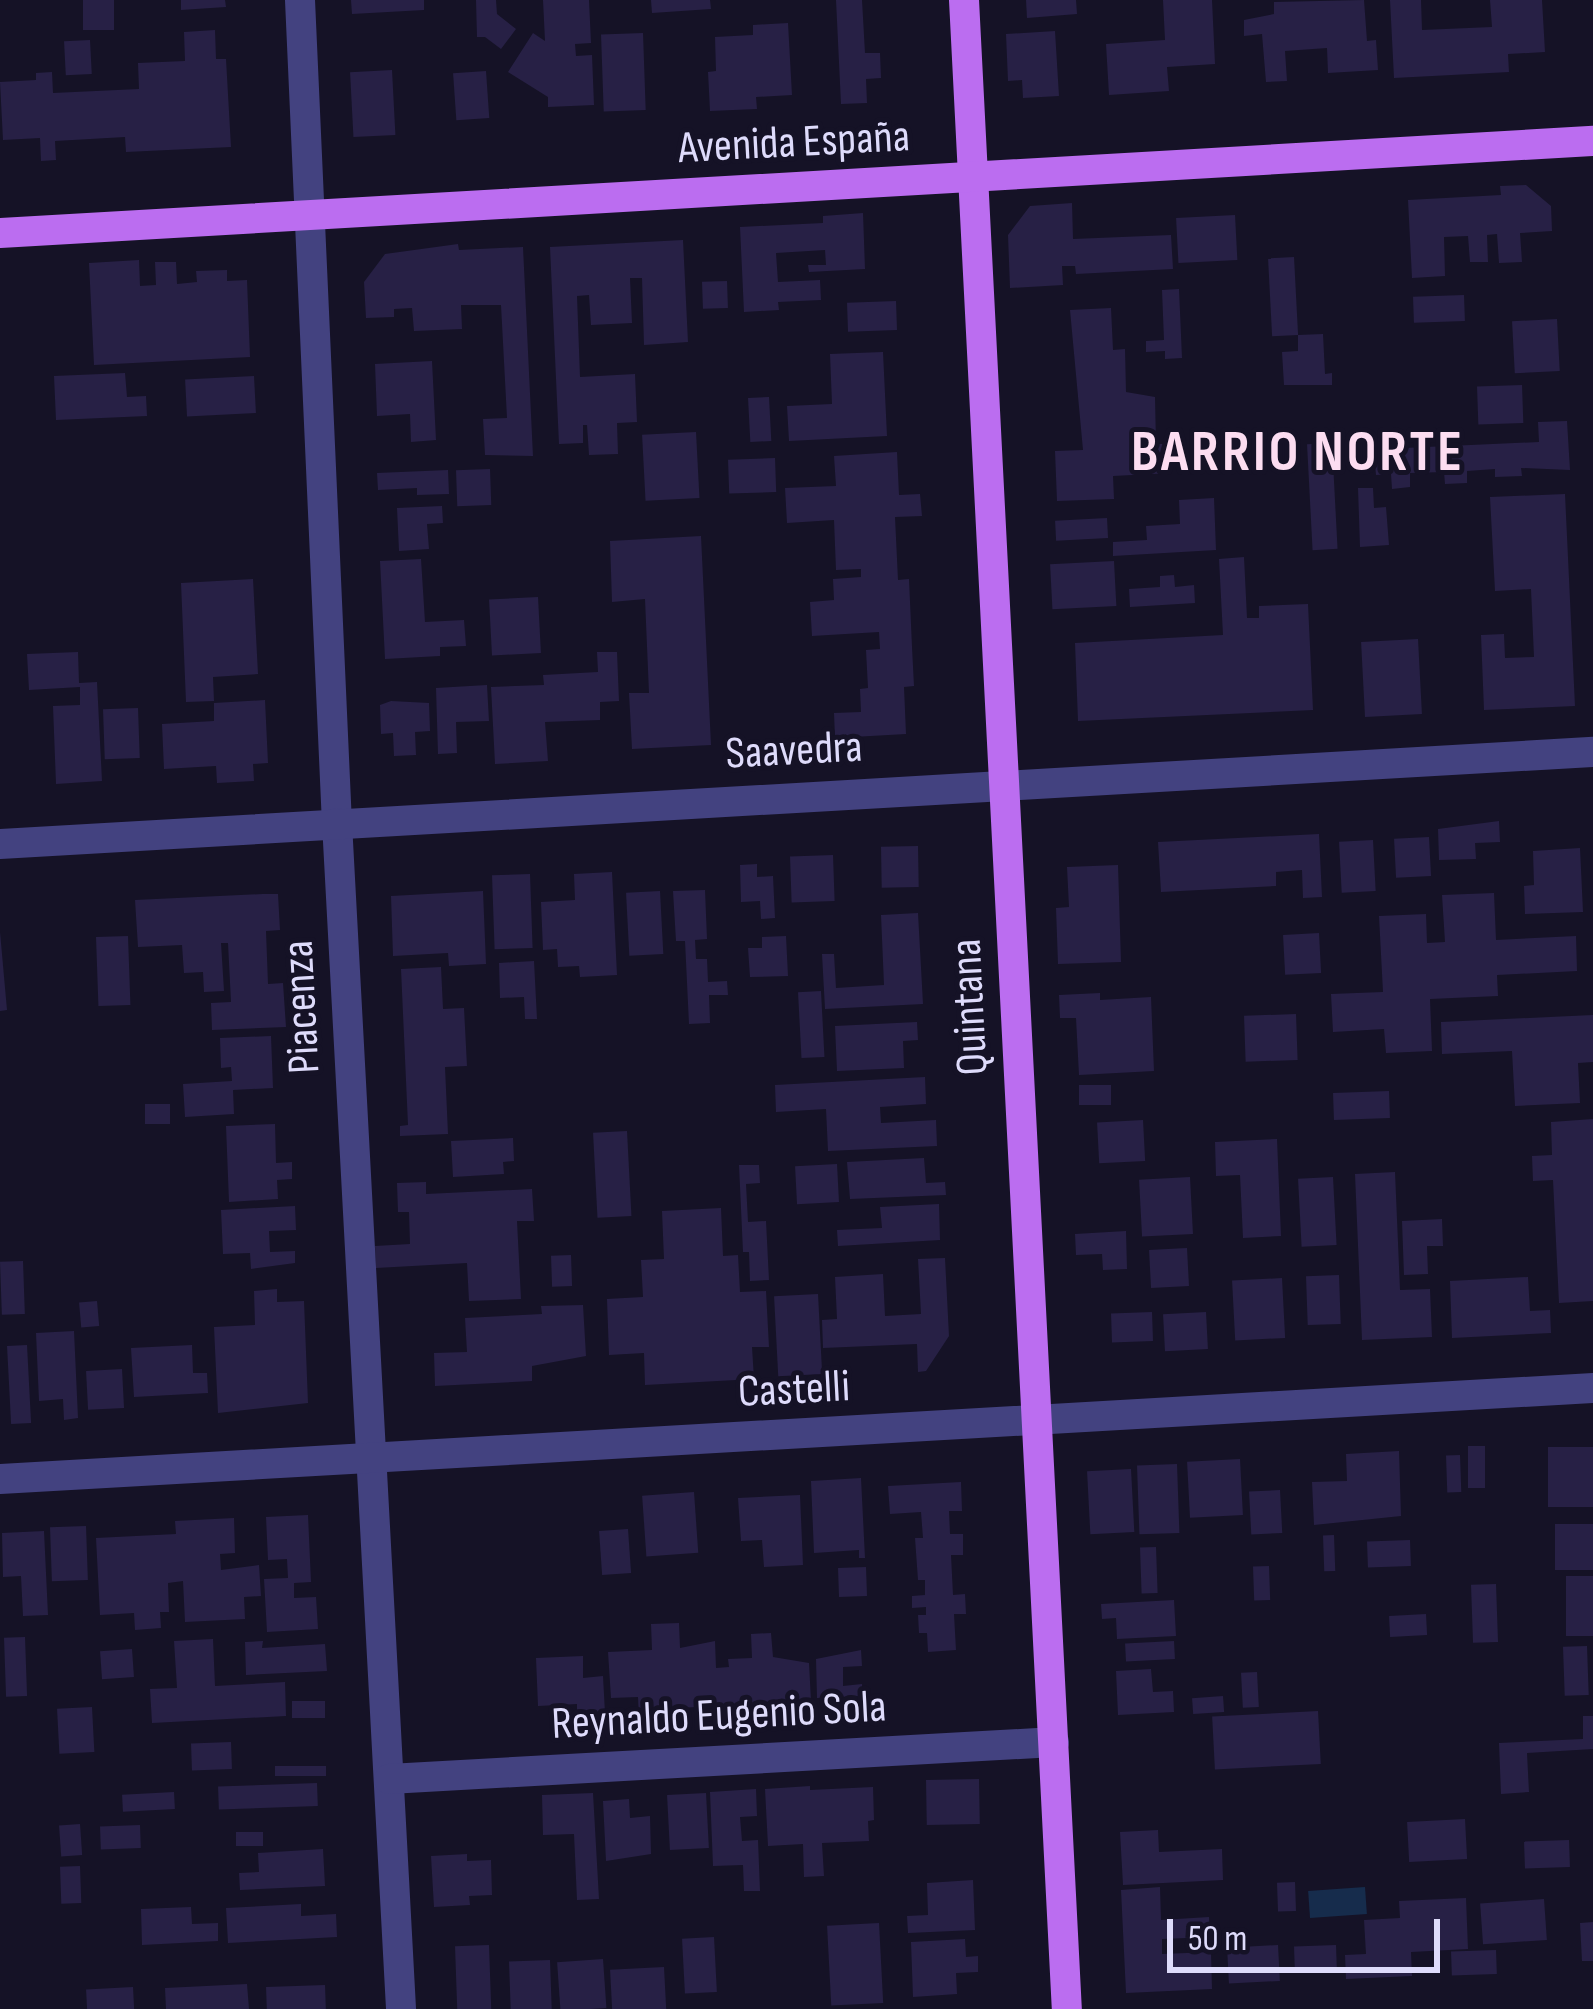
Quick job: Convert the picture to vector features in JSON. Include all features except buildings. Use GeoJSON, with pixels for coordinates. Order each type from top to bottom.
{"type":"FeatureCollection","features":[{"type":"Feature","properties":{"kind":"main road","name":"Quintana"},"geometry":{"type":"LineString","coordinates":[[964,0],[1067,2009]]}},
{"type":"Feature","properties":{"kind":"main road","name":"Avenida España"},"geometry":{"type":"LineString","coordinates":[[0,233],[1593,141]]}},
{"type":"Feature","properties":{"kind":"street","name":"Piacenza"},"geometry":{"type":"LineString","coordinates":[[300,0],[401,2009]]}},
{"type":"Feature","properties":{"kind":"street","name":"Saavedra"},"geometry":{"type":"LineString","coordinates":[[0,844],[1593,752]]}},
{"type":"Feature","properties":{"kind":"street","name":"Castelli"},"geometry":{"type":"LineString","coordinates":[[0,1479],[1593,1388]]}},
{"type":"Feature","properties":{"kind":"street","name":"Reynaldo Eugenio Sola"},"geometry":{"type":"LineString","coordinates":[[389,1779],[1054,1742]]}},
{"type":"Feature","properties":{"kind":"water"},"geometry":{"type":"Polygon","coordinates":[[[1365,1887],[1367,1914],[1310,1918],[1308,1891],[1365,1887]]]}},
{"type":"Feature","properties":{"kind":"district","name":"BARRIO NORTE"},"geometry":{"type":"Point","coordinates":[1298,454]}}]}
